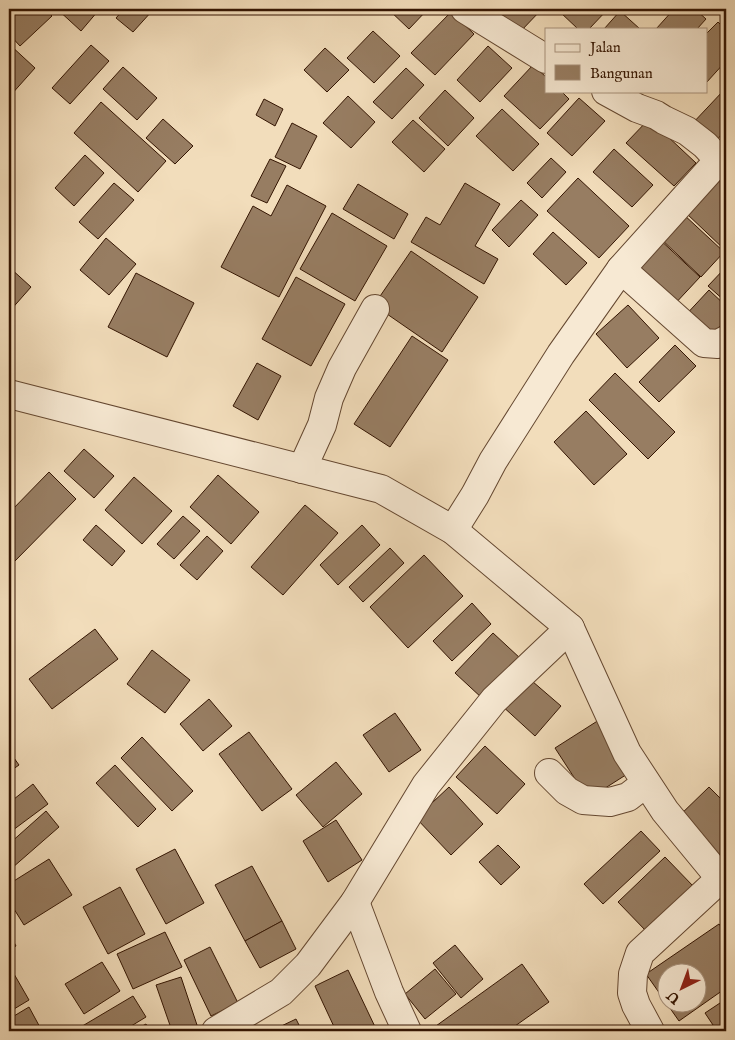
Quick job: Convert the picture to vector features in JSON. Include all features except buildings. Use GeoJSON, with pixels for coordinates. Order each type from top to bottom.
{"type":"FeatureCollection","features":[{"type":"Feature","properties":{"kind":"street"},"geometry":{"type":"LineString","coordinates":[[464,9],[545,58]]}},
{"type":"Feature","properties":{"kind":"street"},"geometry":{"type":"LineString","coordinates":[[452,530],[561,354],[622,269],[723,163],[687,131],[608,92]]}},
{"type":"Feature","properties":{"kind":"street"},"geometry":{"type":"LineString","coordinates":[[622,269],[704,343],[718,344],[726,340]]}},
{"type":"Feature","properties":{"kind":"street"},"geometry":{"type":"LineString","coordinates":[[302,469],[322,425],[329,398],[342,368],[375,310]]}},
{"type":"Feature","properties":{"kind":"street"},"geometry":{"type":"LineString","coordinates":[[9,394],[381,489],[452,530],[570,628],[626,753],[665,811],[723,882],[640,952],[633,974],[632,993],[636,1005],[650,1031]]}},
{"type":"Feature","properties":{"kind":"street"},"geometry":{"type":"LineString","coordinates":[[216,1031],[281,992],[308,965],[355,902],[426,785],[494,700],[570,628]]}},
{"type":"Feature","properties":{"kind":"street"},"geometry":{"type":"LineString","coordinates":[[549,773],[567,791],[583,800],[610,802],[628,797],[646,782]]}},
{"type":"Feature","properties":{"kind":"street"},"geometry":{"type":"LineString","coordinates":[[355,902],[389,992],[407,1031]]}}]}
